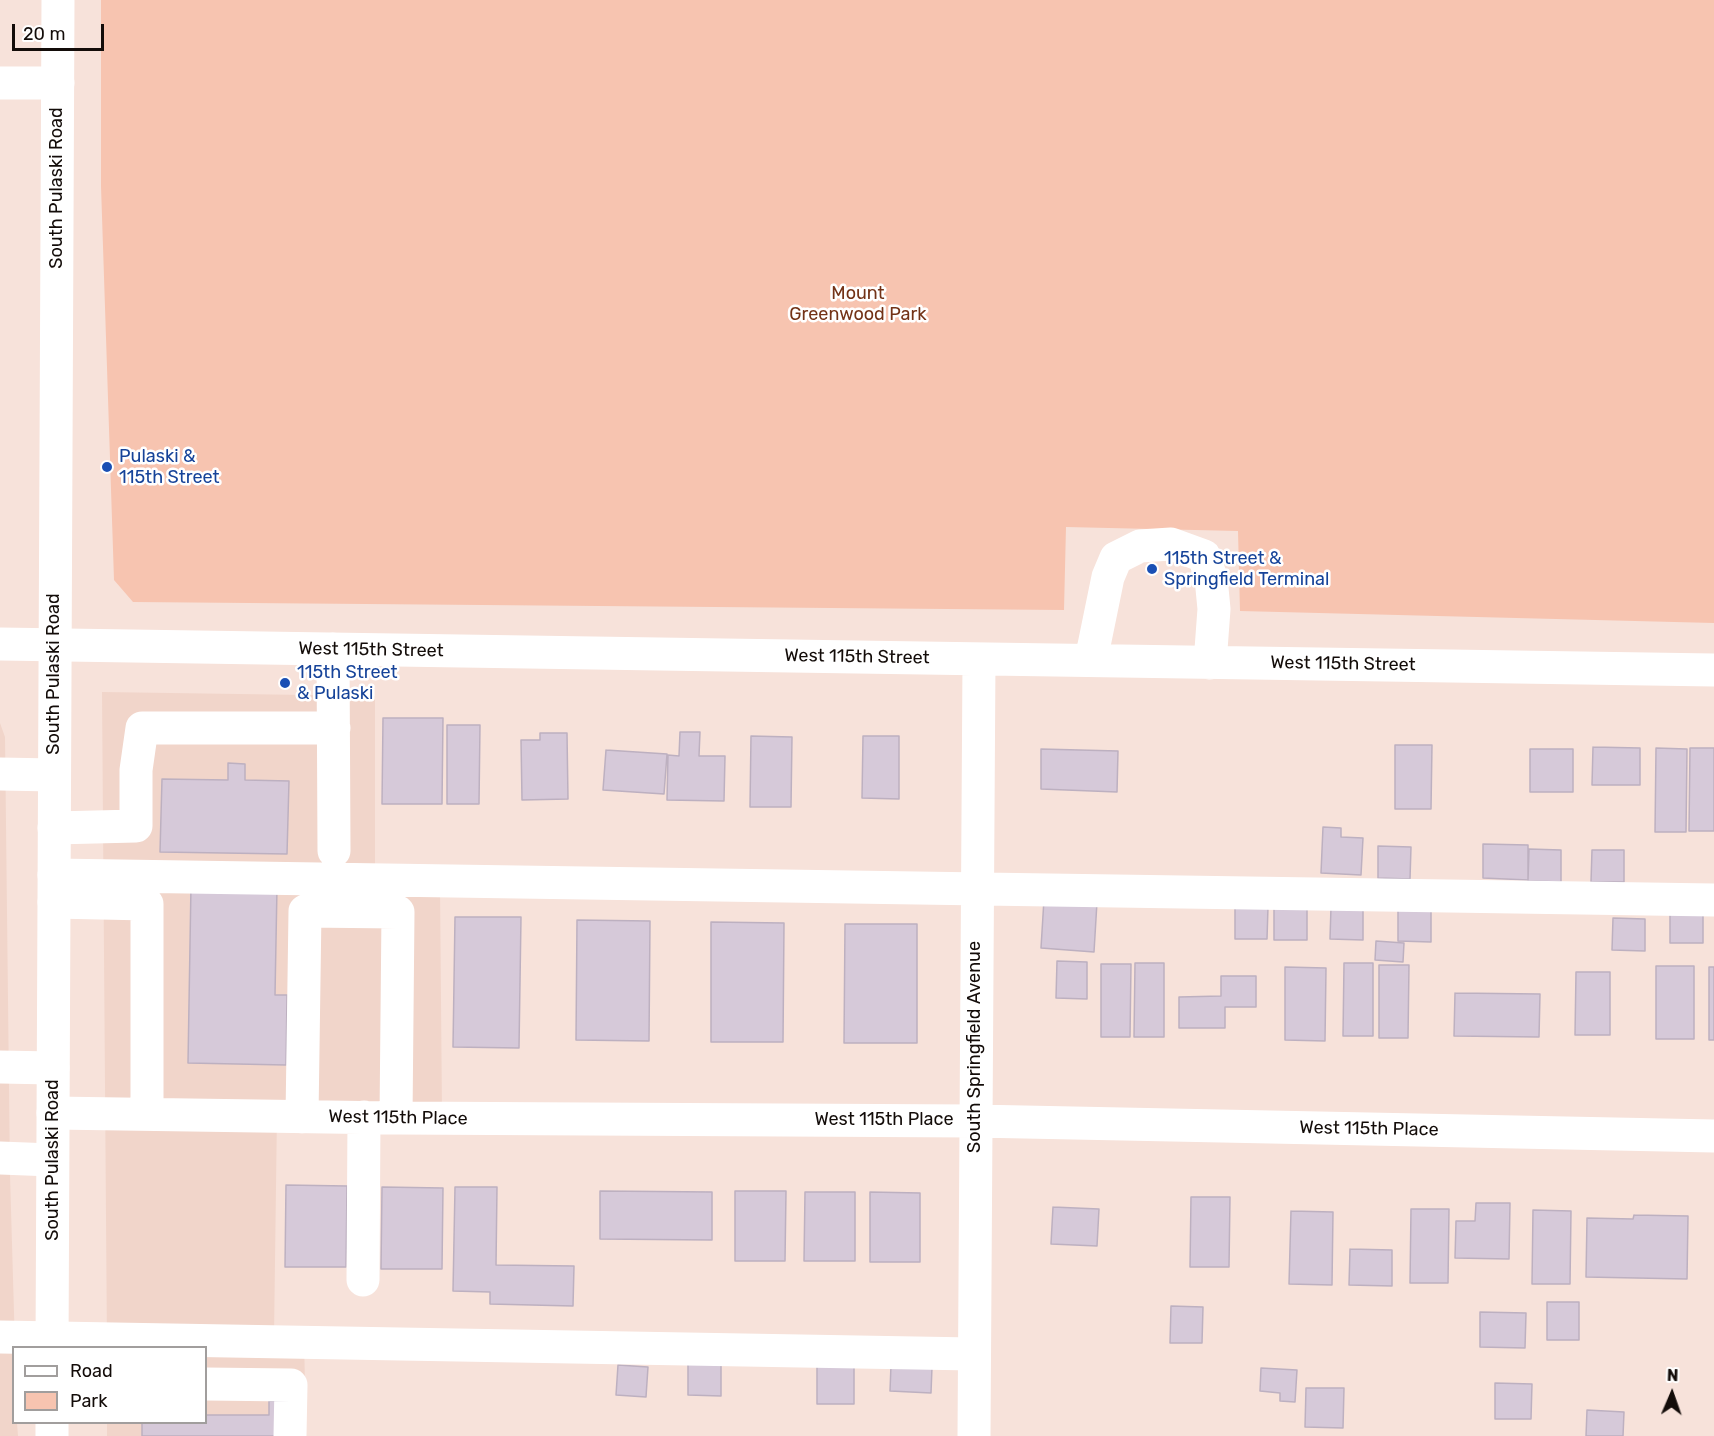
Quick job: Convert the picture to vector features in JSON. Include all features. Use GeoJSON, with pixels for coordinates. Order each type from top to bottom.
{"type":"FeatureCollection","features":[{"type":"Feature","properties":{"kind":"street","name":"South Pulaski Road"},"geometry":{"type":"LineString","coordinates":[[52,1343],[58,0]]}},
{"type":"Feature","properties":{"kind":"street"},"geometry":{"type":"LineString","coordinates":[[0,83],[58,83]]}},
{"type":"Feature","properties":{"kind":"street"},"geometry":{"type":"LineString","coordinates":[[1091,660],[1108,577],[1116,558],[1140,546],[1171,543],[1204,556],[1211,578],[1214,609],[1210,663]]}},
{"type":"Feature","properties":{"kind":"street","name":"West 115th Street"},"geometry":{"type":"LineString","coordinates":[[0,644],[1714,670]]}},
{"type":"Feature","properties":{"kind":"street"},"geometry":{"type":"LineString","coordinates":[[333,649],[334,851]]}},
{"type":"Feature","properties":{"kind":"street","name":"South Springfield Avenue"},"geometry":{"type":"LineString","coordinates":[[974,1436],[979,658]]}},
{"type":"Feature","properties":{"kind":"street"},"geometry":{"type":"LineString","coordinates":[[54,828],[136,826],[136,770],[142,728],[334,728]]}},
{"type":"Feature","properties":{"kind":"street"},"geometry":{"type":"LineString","coordinates":[[0,774],[54,775]]}},
{"type":"Feature","properties":{"kind":"street"},"geometry":{"type":"LineString","coordinates":[[54,888],[976,888],[1714,900]]}},
{"type":"Feature","properties":{"kind":"street"},"geometry":{"type":"LineString","coordinates":[[54,888],[147,904],[147,1114]]}},
{"type":"Feature","properties":{"kind":"street"},"geometry":{"type":"LineString","coordinates":[[302,1117],[305,911],[398,912],[363,1280]]}},
{"type":"Feature","properties":{"kind":"street"},"geometry":{"type":"LineString","coordinates":[[0,1067],[53,1068]]}},
{"type":"Feature","properties":{"kind":"street","name":"West 115th Place"},"geometry":{"type":"LineString","coordinates":[[53,1113],[380,1118],[975,1121],[1714,1136]]}},
{"type":"Feature","properties":{"kind":"street"},"geometry":{"type":"LineString","coordinates":[[0,1158],[52,1160]]}},
{"type":"Feature","properties":{"kind":"street"},"geometry":{"type":"LineString","coordinates":[[0,1337],[52,1343],[973,1354]]}},
{"type":"Feature","properties":{"kind":"street"},"geometry":{"type":"LineString","coordinates":[[207,1384],[291,1385],[290,1436]]}},
{"type":"Feature","properties":{"kind":"shaded area"},"geometry":{"type":"Polygon","coordinates":[[[102,692],[375,696],[375,886],[440,886],[442,1114],[277,1112],[274,1336],[304,1337],[306,1436],[107,1436],[107,1424],[207,1424],[207,1346],[107,1346],[102,692]]]}},
{"type":"Feature","properties":{"kind":"shaded area"},"geometry":{"type":"Polygon","coordinates":[[[0,723],[5,737],[10,1175],[15,1346],[12,1346],[12,1424],[17,1424],[18,1436],[0,1436],[0,723]]]}},
{"type":"Feature","properties":{"kind":"green space","name":"Mount Greenwood Park"},"geometry":{"type":"Polygon","coordinates":[[[101,0],[1714,0],[1714,623],[1240,611],[1238,531],[1066,527],[1064,610],[133,602],[114,580],[101,186],[101,0]]]}},
{"type":"Feature","properties":{"kind":"building"},"geometry":{"type":"Polygon","coordinates":[[[383,718],[443,718],[442,804],[382,804],[383,718]]]}},
{"type":"Feature","properties":{"kind":"building"},"geometry":{"type":"Polygon","coordinates":[[[447,725],[480,725],[479,804],[447,804],[447,725]]]}},
{"type":"Feature","properties":{"kind":"building"},"geometry":{"type":"Polygon","coordinates":[[[680,732],[700,732],[699,756],[725,756],[724,801],[667,800],[668,755],[679,756],[680,732]]]}},
{"type":"Feature","properties":{"kind":"building"},"geometry":{"type":"Polygon","coordinates":[[[540,733],[567,733],[568,799],[522,800],[521,740],[540,740],[540,733]]]}},
{"type":"Feature","properties":{"kind":"building"},"geometry":{"type":"Polygon","coordinates":[[[751,736],[792,737],[791,807],[750,807],[751,736]]]}},
{"type":"Feature","properties":{"kind":"building"},"geometry":{"type":"Polygon","coordinates":[[[863,736],[899,736],[899,799],[862,798],[863,736]]]}},
{"type":"Feature","properties":{"kind":"building"},"geometry":{"type":"Polygon","coordinates":[[[1395,745],[1432,745],[1431,809],[1395,809],[1395,745]]]}},
{"type":"Feature","properties":{"kind":"building"},"geometry":{"type":"Polygon","coordinates":[[[1593,747],[1640,748],[1640,785],[1592,785],[1593,747]]]}},
{"type":"Feature","properties":{"kind":"building"},"geometry":{"type":"Polygon","coordinates":[[[1656,748],[1687,749],[1686,832],[1655,832],[1656,748]]]}},
{"type":"Feature","properties":{"kind":"building"},"geometry":{"type":"Polygon","coordinates":[[[1690,748],[1714,748],[1714,831],[1689,831],[1690,748]]]}},
{"type":"Feature","properties":{"kind":"building"},"geometry":{"type":"Polygon","coordinates":[[[1041,749],[1118,751],[1117,792],[1041,789],[1041,749]]]}},
{"type":"Feature","properties":{"kind":"building"},"geometry":{"type":"Polygon","coordinates":[[[1530,749],[1573,749],[1573,792],[1530,792],[1530,749]]]}},
{"type":"Feature","properties":{"kind":"building"},"geometry":{"type":"Polygon","coordinates":[[[606,750],[667,754],[664,794],[603,790],[606,750]]]}},
{"type":"Feature","properties":{"kind":"building"},"geometry":{"type":"Polygon","coordinates":[[[228,763],[245,764],[245,780],[289,781],[287,854],[160,852],[162,779],[228,780],[228,763]]]}},
{"type":"Feature","properties":{"kind":"building"},"geometry":{"type":"Polygon","coordinates":[[[1323,827],[1341,828],[1341,837],[1363,838],[1361,875],[1321,873],[1323,827]]]}},
{"type":"Feature","properties":{"kind":"building"},"geometry":{"type":"Polygon","coordinates":[[[1483,844],[1528,845],[1528,880],[1483,878],[1483,844]]]}},
{"type":"Feature","properties":{"kind":"building"},"geometry":{"type":"Polygon","coordinates":[[[1378,846],[1411,847],[1410,879],[1378,878],[1378,846]]]}},
{"type":"Feature","properties":{"kind":"building"},"geometry":{"type":"Polygon","coordinates":[[[1529,849],[1561,850],[1561,882],[1528,881],[1529,849]]]}},
{"type":"Feature","properties":{"kind":"building"},"geometry":{"type":"Polygon","coordinates":[[[1592,850],[1624,850],[1624,882],[1591,882],[1592,850]]]}},
{"type":"Feature","properties":{"kind":"building"},"geometry":{"type":"Polygon","coordinates":[[[191,885],[277,887],[275,995],[287,995],[286,1065],[188,1063],[191,885]]]}},
{"type":"Feature","properties":{"kind":"building"},"geometry":{"type":"Polygon","coordinates":[[[1044,899],[1097,902],[1094,952],[1041,948],[1044,899]]]}},
{"type":"Feature","properties":{"kind":"building"},"geometry":{"type":"Polygon","coordinates":[[[1235,907],[1268,907],[1267,939],[1235,939],[1235,907]]]}},
{"type":"Feature","properties":{"kind":"building"},"geometry":{"type":"Polygon","coordinates":[[[1331,907],[1363,908],[1363,940],[1330,939],[1331,907]]]}},
{"type":"Feature","properties":{"kind":"building"},"geometry":{"type":"Polygon","coordinates":[[[1274,908],[1307,908],[1307,940],[1274,940],[1274,908]]]}},
{"type":"Feature","properties":{"kind":"building"},"geometry":{"type":"Polygon","coordinates":[[[1398,909],[1431,910],[1431,942],[1398,941],[1398,909]]]}},
{"type":"Feature","properties":{"kind":"building"},"geometry":{"type":"Polygon","coordinates":[[[1670,911],[1703,911],[1703,943],[1670,943],[1670,911]]]}},
{"type":"Feature","properties":{"kind":"building"},"geometry":{"type":"Polygon","coordinates":[[[455,917],[521,917],[519,1048],[453,1047],[455,917]]]}},
{"type":"Feature","properties":{"kind":"building"},"geometry":{"type":"Polygon","coordinates":[[[1613,918],[1645,919],[1645,951],[1612,950],[1613,918]]]}},
{"type":"Feature","properties":{"kind":"building"},"geometry":{"type":"Polygon","coordinates":[[[577,920],[650,921],[649,1041],[576,1040],[577,920]]]}},
{"type":"Feature","properties":{"kind":"building"},"geometry":{"type":"Polygon","coordinates":[[[711,922],[784,923],[783,1042],[711,1042],[711,922]]]}},
{"type":"Feature","properties":{"kind":"building"},"geometry":{"type":"Polygon","coordinates":[[[845,924],[917,924],[917,1043],[844,1043],[845,924]]]}},
{"type":"Feature","properties":{"kind":"building"},"geometry":{"type":"Polygon","coordinates":[[[1376,941],[1404,943],[1403,962],[1375,960],[1376,941]]]}},
{"type":"Feature","properties":{"kind":"building"},"geometry":{"type":"Polygon","coordinates":[[[1057,961],[1087,962],[1087,999],[1056,998],[1057,961]]]}},
{"type":"Feature","properties":{"kind":"building"},"geometry":{"type":"Polygon","coordinates":[[[1135,963],[1164,963],[1164,1037],[1134,1037],[1135,963]]]}},
{"type":"Feature","properties":{"kind":"building"},"geometry":{"type":"Polygon","coordinates":[[[1344,963],[1373,963],[1373,1036],[1343,1036],[1344,963]]]}},
{"type":"Feature","properties":{"kind":"building"},"geometry":{"type":"Polygon","coordinates":[[[1101,964],[1131,964],[1130,1037],[1101,1037],[1101,964]]]}},
{"type":"Feature","properties":{"kind":"building"},"geometry":{"type":"Polygon","coordinates":[[[1379,965],[1409,965],[1408,1038],[1379,1038],[1379,965]]]}},
{"type":"Feature","properties":{"kind":"building"},"geometry":{"type":"Polygon","coordinates":[[[1656,966],[1694,966],[1694,1039],[1656,1039],[1656,966]]]}},
{"type":"Feature","properties":{"kind":"building"},"geometry":{"type":"Polygon","coordinates":[[[1285,967],[1326,968],[1325,1041],[1285,1040],[1285,967]]]}},
{"type":"Feature","properties":{"kind":"building"},"geometry":{"type":"Polygon","coordinates":[[[1709,967],[1714,967],[1714,1040],[1709,1040],[1709,967]]]}},
{"type":"Feature","properties":{"kind":"building"},"geometry":{"type":"Polygon","coordinates":[[[1576,972],[1610,972],[1610,1035],[1575,1035],[1576,972]]]}},
{"type":"Feature","properties":{"kind":"building"},"geometry":{"type":"Polygon","coordinates":[[[1221,976],[1256,976],[1256,1007],[1225,1007],[1225,1028],[1179,1028],[1179,997],[1221,996],[1221,976]]]}},
{"type":"Feature","properties":{"kind":"building"},"geometry":{"type":"Polygon","coordinates":[[[1455,993],[1540,994],[1539,1037],[1454,1036],[1455,993]]]}},
{"type":"Feature","properties":{"kind":"building"},"geometry":{"type":"Polygon","coordinates":[[[286,1185],[347,1186],[346,1267],[285,1267],[286,1185]]]}},
{"type":"Feature","properties":{"kind":"building"},"geometry":{"type":"Polygon","coordinates":[[[382,1187],[443,1188],[442,1269],[381,1269],[382,1187]]]}},
{"type":"Feature","properties":{"kind":"building"},"geometry":{"type":"Polygon","coordinates":[[[455,1187],[497,1187],[496,1265],[574,1266],[573,1306],[490,1304],[490,1292],[453,1291],[455,1187]]]}},
{"type":"Feature","properties":{"kind":"building"},"geometry":{"type":"Polygon","coordinates":[[[600,1191],[712,1192],[712,1240],[600,1239],[600,1191]]]}},
{"type":"Feature","properties":{"kind":"building"},"geometry":{"type":"Polygon","coordinates":[[[735,1191],[786,1191],[785,1261],[735,1261],[735,1191]]]}},
{"type":"Feature","properties":{"kind":"building"},"geometry":{"type":"Polygon","coordinates":[[[805,1192],[855,1192],[855,1261],[804,1261],[805,1192]]]}},
{"type":"Feature","properties":{"kind":"building"},"geometry":{"type":"Polygon","coordinates":[[[870,1192],[920,1193],[920,1262],[870,1262],[870,1192]]]}},
{"type":"Feature","properties":{"kind":"building"},"geometry":{"type":"Polygon","coordinates":[[[1191,1197],[1230,1197],[1229,1267],[1190,1267],[1191,1197]]]}},
{"type":"Feature","properties":{"kind":"building"},"geometry":{"type":"Polygon","coordinates":[[[1476,1203],[1510,1203],[1509,1259],[1455,1258],[1456,1221],[1475,1221],[1476,1203]]]}},
{"type":"Feature","properties":{"kind":"building"},"geometry":{"type":"Polygon","coordinates":[[[1053,1207],[1099,1209],[1097,1246],[1051,1244],[1053,1207]]]}},
{"type":"Feature","properties":{"kind":"building"},"geometry":{"type":"Polygon","coordinates":[[[1411,1209],[1449,1209],[1448,1283],[1410,1283],[1411,1209]]]}},
{"type":"Feature","properties":{"kind":"building"},"geometry":{"type":"Polygon","coordinates":[[[1533,1210],[1571,1211],[1570,1284],[1532,1284],[1533,1210]]]}},
{"type":"Feature","properties":{"kind":"building"},"geometry":{"type":"Polygon","coordinates":[[[1291,1211],[1333,1212],[1332,1285],[1289,1284],[1291,1211]]]}},
{"type":"Feature","properties":{"kind":"building"},"geometry":{"type":"Polygon","coordinates":[[[1634,1215],[1688,1216],[1687,1279],[1586,1277],[1587,1218],[1633,1219],[1634,1215]]]}},
{"type":"Feature","properties":{"kind":"building"},"geometry":{"type":"Polygon","coordinates":[[[1350,1249],[1392,1250],[1392,1286],[1349,1285],[1350,1249]]]}},
{"type":"Feature","properties":{"kind":"building"},"geometry":{"type":"Polygon","coordinates":[[[1547,1302],[1579,1302],[1579,1340],[1547,1340],[1547,1302]]]}},
{"type":"Feature","properties":{"kind":"building"},"geometry":{"type":"Polygon","coordinates":[[[1171,1306],[1203,1307],[1202,1343],[1170,1343],[1171,1306]]]}},
{"type":"Feature","properties":{"kind":"building"},"geometry":{"type":"Polygon","coordinates":[[[1480,1312],[1526,1313],[1525,1348],[1480,1347],[1480,1312]]]}},
{"type":"Feature","properties":{"kind":"building"},"geometry":{"type":"Polygon","coordinates":[[[688,1362],[721,1362],[721,1396],[688,1395],[688,1362]]]}},
{"type":"Feature","properties":{"kind":"building"},"geometry":{"type":"Polygon","coordinates":[[[618,1365],[648,1367],[646,1397],[616,1395],[618,1365]]]}},
{"type":"Feature","properties":{"kind":"building"},"geometry":{"type":"Polygon","coordinates":[[[891,1365],[932,1367],[931,1393],[890,1391],[891,1365]]]}},
{"type":"Feature","properties":{"kind":"building"},"geometry":{"type":"Polygon","coordinates":[[[817,1366],[854,1367],[854,1404],[817,1404],[817,1366]]]}},
{"type":"Feature","properties":{"kind":"building"},"geometry":{"type":"Polygon","coordinates":[[[1261,1368],[1297,1370],[1295,1402],[1280,1401],[1280,1393],[1260,1391],[1261,1368]]]}},
{"type":"Feature","properties":{"kind":"building"},"geometry":{"type":"Polygon","coordinates":[[[1495,1383],[1532,1384],[1531,1419],[1495,1419],[1495,1383]]]}},
{"type":"Feature","properties":{"kind":"building"},"geometry":{"type":"Polygon","coordinates":[[[1306,1388],[1344,1388],[1343,1428],[1305,1427],[1306,1388]]]}},
{"type":"Feature","properties":{"kind":"building"},"geometry":{"type":"Polygon","coordinates":[[[269,1401],[292,1401],[291,1436],[142,1436],[142,1424],[207,1424],[207,1415],[269,1415],[269,1401]]]}},
{"type":"Feature","properties":{"kind":"building"},"geometry":{"type":"Polygon","coordinates":[[[1587,1410],[1624,1412],[1623,1436],[1586,1436],[1587,1410]]]}},
{"type":"Feature","properties":{"kind":"place","name":"Pulaski & 115th Street"},"geometry":{"type":"Point","coordinates":[107,467]}},
{"type":"Feature","properties":{"kind":"place","name":"115th Street & Springfield Terminal"},"geometry":{"type":"Point","coordinates":[1152,569]}},
{"type":"Feature","properties":{"kind":"place","name":"115th Street & Pulaski"},"geometry":{"type":"Point","coordinates":[285,683]}}]}
